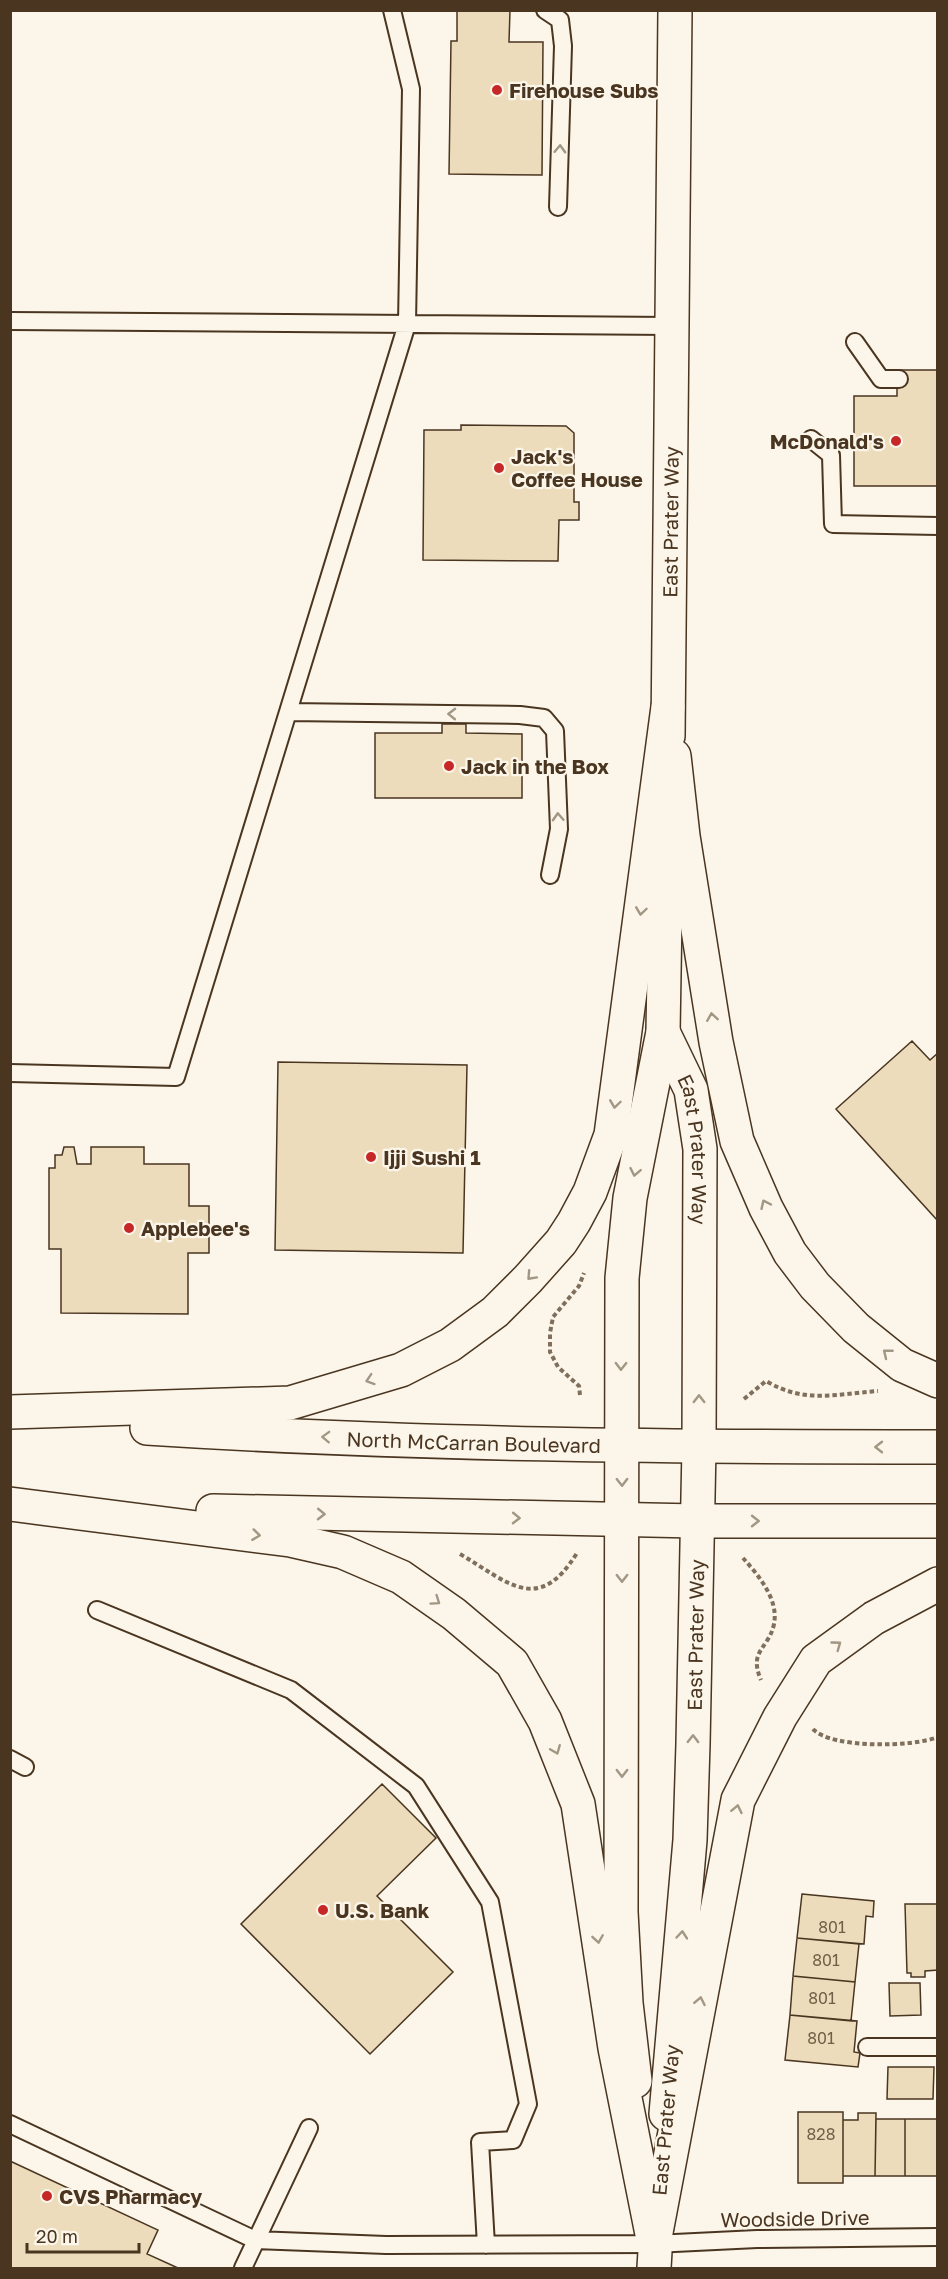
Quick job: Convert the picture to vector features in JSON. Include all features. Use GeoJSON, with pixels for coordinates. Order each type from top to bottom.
{"type":"FeatureCollection","features":[{"type":"Feature","properties":{"kind":"main road","name":"East Prater Way"},"geometry":{"type":"LineString","coordinates":[[654,2256],[626,2004],[621,1912],[622,1278],[630,1198],[663,1032],[675,10]]}},
{"type":"Feature","properties":{"kind":"main road"},"geometry":{"type":"LineString","coordinates":[[668,707],[689,870],[716,1042],[737,1141],[766,1208],[790,1253],[815,1286],[856,1328],[902,1365],[938,1381]]}},
{"type":"Feature","properties":{"kind":"main road"},"geometry":{"type":"LineString","coordinates":[[10,1413],[290,1403],[401,1370],[440,1350],[495,1312],[528,1279],[561,1242],[574,1222],[590,1192],[610,1135],[668,707]]}},
{"type":"Feature","properties":{"kind":"main road","name":"East Prater Way"},"geometry":{"type":"LineString","coordinates":[[654,2256],[690,1840],[699,1447],[699,1149],[691,1090],[663,1032]]}},
{"type":"Feature","properties":{"kind":"main road","name":"North McCarran Boulevard"},"geometry":{"type":"LineString","coordinates":[[10,1419],[259,1435],[699,1447],[938,1448]]}},
{"type":"Feature","properties":{"kind":"main road"},"geometry":{"type":"LineString","coordinates":[[10,1503],[158,1510],[622,1520],[938,1521]]}},
{"type":"Feature","properties":{"kind":"main road"},"geometry":{"type":"LineString","coordinates":[[10,1503],[290,1540],[343,1552],[401,1577],[454,1614],[512,1664],[545,1721],[578,1804],[615,2048],[654,2256]]}},
{"type":"Feature","properties":{"kind":"main road"},"geometry":{"type":"LineString","coordinates":[[654,2256],[738,1800],[780,1717],[816,1660],[874,1618],[938,1584]]}},
{"type":"Feature","properties":{"kind":"lane"},"geometry":{"type":"LineString","coordinates":[[10,1073],[176,1077],[407,324],[411,89],[392,10]]}},
{"type":"Feature","properties":{"kind":"lane"},"geometry":{"type":"LineString","coordinates":[[545,10],[560,20],[563,46],[558,207]]}},
{"type":"Feature","properties":{"kind":"lane"},"geometry":{"type":"LineString","coordinates":[[10,321],[672,326]]}},
{"type":"Feature","properties":{"kind":"lane"},"geometry":{"type":"LineString","coordinates":[[855,342],[880,380],[898,379]]}},
{"type":"Feature","properties":{"kind":"lane"},"geometry":{"type":"LineString","coordinates":[[812,439],[831,454],[833,524],[938,526]]}},
{"type":"Feature","properties":{"kind":"lane"},"geometry":{"type":"LineString","coordinates":[[288,712],[520,715],[544,718],[555,730],[559,829],[550,874]]}},
{"type":"Feature","properties":{"kind":"lane"},"geometry":{"type":"LineString","coordinates":[[97,1610],[291,1690],[416,1786],[490,1902],[528,2104],[513,2140],[480,2142],[486,2245]]}},
{"type":"Feature","properties":{"kind":"lane"},"geometry":{"type":"LineString","coordinates":[[867,2047],[938,2047]]}},
{"type":"Feature","properties":{"kind":"lane"},"geometry":{"type":"LineString","coordinates":[[10,2124],[255,2240]]}},
{"type":"Feature","properties":{"kind":"lane"},"geometry":{"type":"LineString","coordinates":[[243,2268],[309,2128]]}},
{"type":"Feature","properties":{"kind":"lane","name":"Woodside Drive"},"geometry":{"type":"LineString","coordinates":[[255,2240],[386,2245],[486,2245],[654,2256],[757,2238],[938,2237]]}},
{"type":"Feature","properties":{"kind":"path"},"geometry":{"type":"LineString","coordinates":[[580,1395],[579,1386],[558,1367],[550,1352],[550,1333],[553,1317],[579,1286],[586,1265]]}},
{"type":"Feature","properties":{"kind":"path"},"geometry":{"type":"LineString","coordinates":[[744,1399],[766,1381],[785,1392],[799,1396],[887,1391]]}},
{"type":"Feature","properties":{"kind":"path"},"geometry":{"type":"LineString","coordinates":[[459,1553],[517,1587],[533,1591],[546,1586],[570,1566],[579,1550]]}},
{"type":"Feature","properties":{"kind":"path"},"geometry":{"type":"LineString","coordinates":[[742,1557],[765,1586],[771,1598],[774,1623],[757,1655],[756,1667],[762,1683]]}},
{"type":"Feature","properties":{"kind":"path"},"geometry":{"type":"LineString","coordinates":[[806,1721],[818,1734],[845,1741],[891,1744],[928,1741],[938,1737]]}},
{"type":"Feature","properties":{"kind":"building","name":"Firehouse Subs"},"geometry":{"type":"Polygon","coordinates":[[[457,10],[510,10],[509,42],[543,42],[542,175],[449,174],[451,41],[457,41],[457,10]]]}},
{"type":"Feature","properties":{"kind":"building","name":"McDonald's"},"geometry":{"type":"Polygon","coordinates":[[[897,370],[938,370],[938,486],[854,486],[854,396],[897,396],[897,370]]]}},
{"type":"Feature","properties":{"kind":"building","name":"Jack's Coffee House"},"geometry":{"type":"Polygon","coordinates":[[[461,425],[566,426],[574,433],[574,502],[579,502],[579,520],[559,520],[558,561],[423,560],[424,430],[461,430],[461,425]]]}},
{"type":"Feature","properties":{"kind":"building","name":"Jack in the Box"},"geometry":{"type":"Polygon","coordinates":[[[442,724],[466,724],[466,733],[522,734],[522,798],[375,798],[375,733],[442,733],[442,724]]]}},
{"type":"Feature","properties":{"kind":"building"},"geometry":{"type":"Polygon","coordinates":[[[912,1041],[930,1060],[938,1053],[938,1221],[836,1109],[912,1041]]]}},
{"type":"Feature","properties":{"kind":"building","name":"Ijji Sushi 1"},"geometry":{"type":"Polygon","coordinates":[[[278,1062],[467,1065],[463,1253],[275,1250],[278,1062]]]}},
{"type":"Feature","properties":{"kind":"building","name":"Applebee's"},"geometry":{"type":"Polygon","coordinates":[[[64,1147],[74,1147],[77,1164],[91,1164],[91,1147],[144,1147],[144,1164],[189,1164],[189,1206],[209,1206],[209,1253],[188,1253],[188,1314],[61,1313],[61,1249],[49,1249],[49,1168],[55,1168],[55,1155],[62,1155],[64,1147]]]}},
{"type":"Feature","properties":{"kind":"building","name":"U.S. Bank"},"geometry":{"type":"Polygon","coordinates":[[[382,1784],[436,1838],[377,1896],[453,1972],[370,2054],[241,1924],[382,1784]]]}},
{"type":"Feature","properties":{"kind":"building"},"geometry":{"type":"Polygon","coordinates":[[[802,1894],[874,1901],[873,1917],[866,1916],[864,1944],[797,1938],[802,1894]]]}},
{"type":"Feature","properties":{"kind":"building"},"geometry":{"type":"Polygon","coordinates":[[[905,1904],[938,1904],[938,1970],[925,1971],[925,1977],[911,1977],[911,1973],[907,1973],[905,1904]]]}},
{"type":"Feature","properties":{"kind":"building"},"geometry":{"type":"Polygon","coordinates":[[[797,1938],[859,1944],[855,1982],[793,1976],[797,1938]]]}},
{"type":"Feature","properties":{"kind":"building"},"geometry":{"type":"Polygon","coordinates":[[[793,1976],[855,1982],[851,2021],[790,2015],[793,1976]]]}},
{"type":"Feature","properties":{"kind":"building"},"geometry":{"type":"Polygon","coordinates":[[[889,1983],[920,1983],[921,2015],[890,2016],[889,1983]]]}},
{"type":"Feature","properties":{"kind":"building"},"geometry":{"type":"Polygon","coordinates":[[[790,2015],[857,2021],[854,2052],[860,2053],[858,2067],[785,2060],[790,2015]]]}},
{"type":"Feature","properties":{"kind":"building"},"geometry":{"type":"Polygon","coordinates":[[[888,2067],[934,2067],[933,2099],[887,2099],[888,2067]]]}},
{"type":"Feature","properties":{"kind":"building"},"geometry":{"type":"Polygon","coordinates":[[[798,2112],[843,2112],[843,2183],[798,2183],[798,2112]]]}},
{"type":"Feature","properties":{"kind":"building"},"geometry":{"type":"Polygon","coordinates":[[[858,2113],[876,2113],[875,2176],[843,2176],[843,2120],[858,2120],[858,2113]]]}},
{"type":"Feature","properties":{"kind":"building"},"geometry":{"type":"Polygon","coordinates":[[[876,2119],[905,2119],[905,2176],[875,2176],[876,2119]]]}},
{"type":"Feature","properties":{"kind":"building"},"geometry":{"type":"Polygon","coordinates":[[[905,2119],[938,2119],[938,2176],[905,2176],[905,2119]]]}},
{"type":"Feature","properties":{"kind":"building","name":"CVS Pharmacy"},"geometry":{"type":"Polygon","coordinates":[[[10,2161],[158,2230],[147,2254],[178,2268],[10,2268],[10,2161]]]}},
{"type":"Feature","properties":{"kind":"place","name":"Firehouse Subs"},"geometry":{"type":"Point","coordinates":[497,90]}},
{"type":"Feature","properties":{"kind":"place","name":"McDonald's"},"geometry":{"type":"Point","coordinates":[896,441]}},
{"type":"Feature","properties":{"kind":"place","name":"Jack's Coffee House"},"geometry":{"type":"Point","coordinates":[499,468]}},
{"type":"Feature","properties":{"kind":"place","name":"Jack in the Box"},"geometry":{"type":"Point","coordinates":[449,766]}},
{"type":"Feature","properties":{"kind":"place","name":"Ijji Sushi 1"},"geometry":{"type":"Point","coordinates":[371,1157]}},
{"type":"Feature","properties":{"kind":"place","name":"Applebee's"},"geometry":{"type":"Point","coordinates":[129,1228]}},
{"type":"Feature","properties":{"kind":"place","name":"U.S. Bank"},"geometry":{"type":"Point","coordinates":[323,1910]}},
{"type":"Feature","properties":{"kind":"place","name":"CVS Pharmacy"},"geometry":{"type":"Point","coordinates":[47,2196]}}]}
